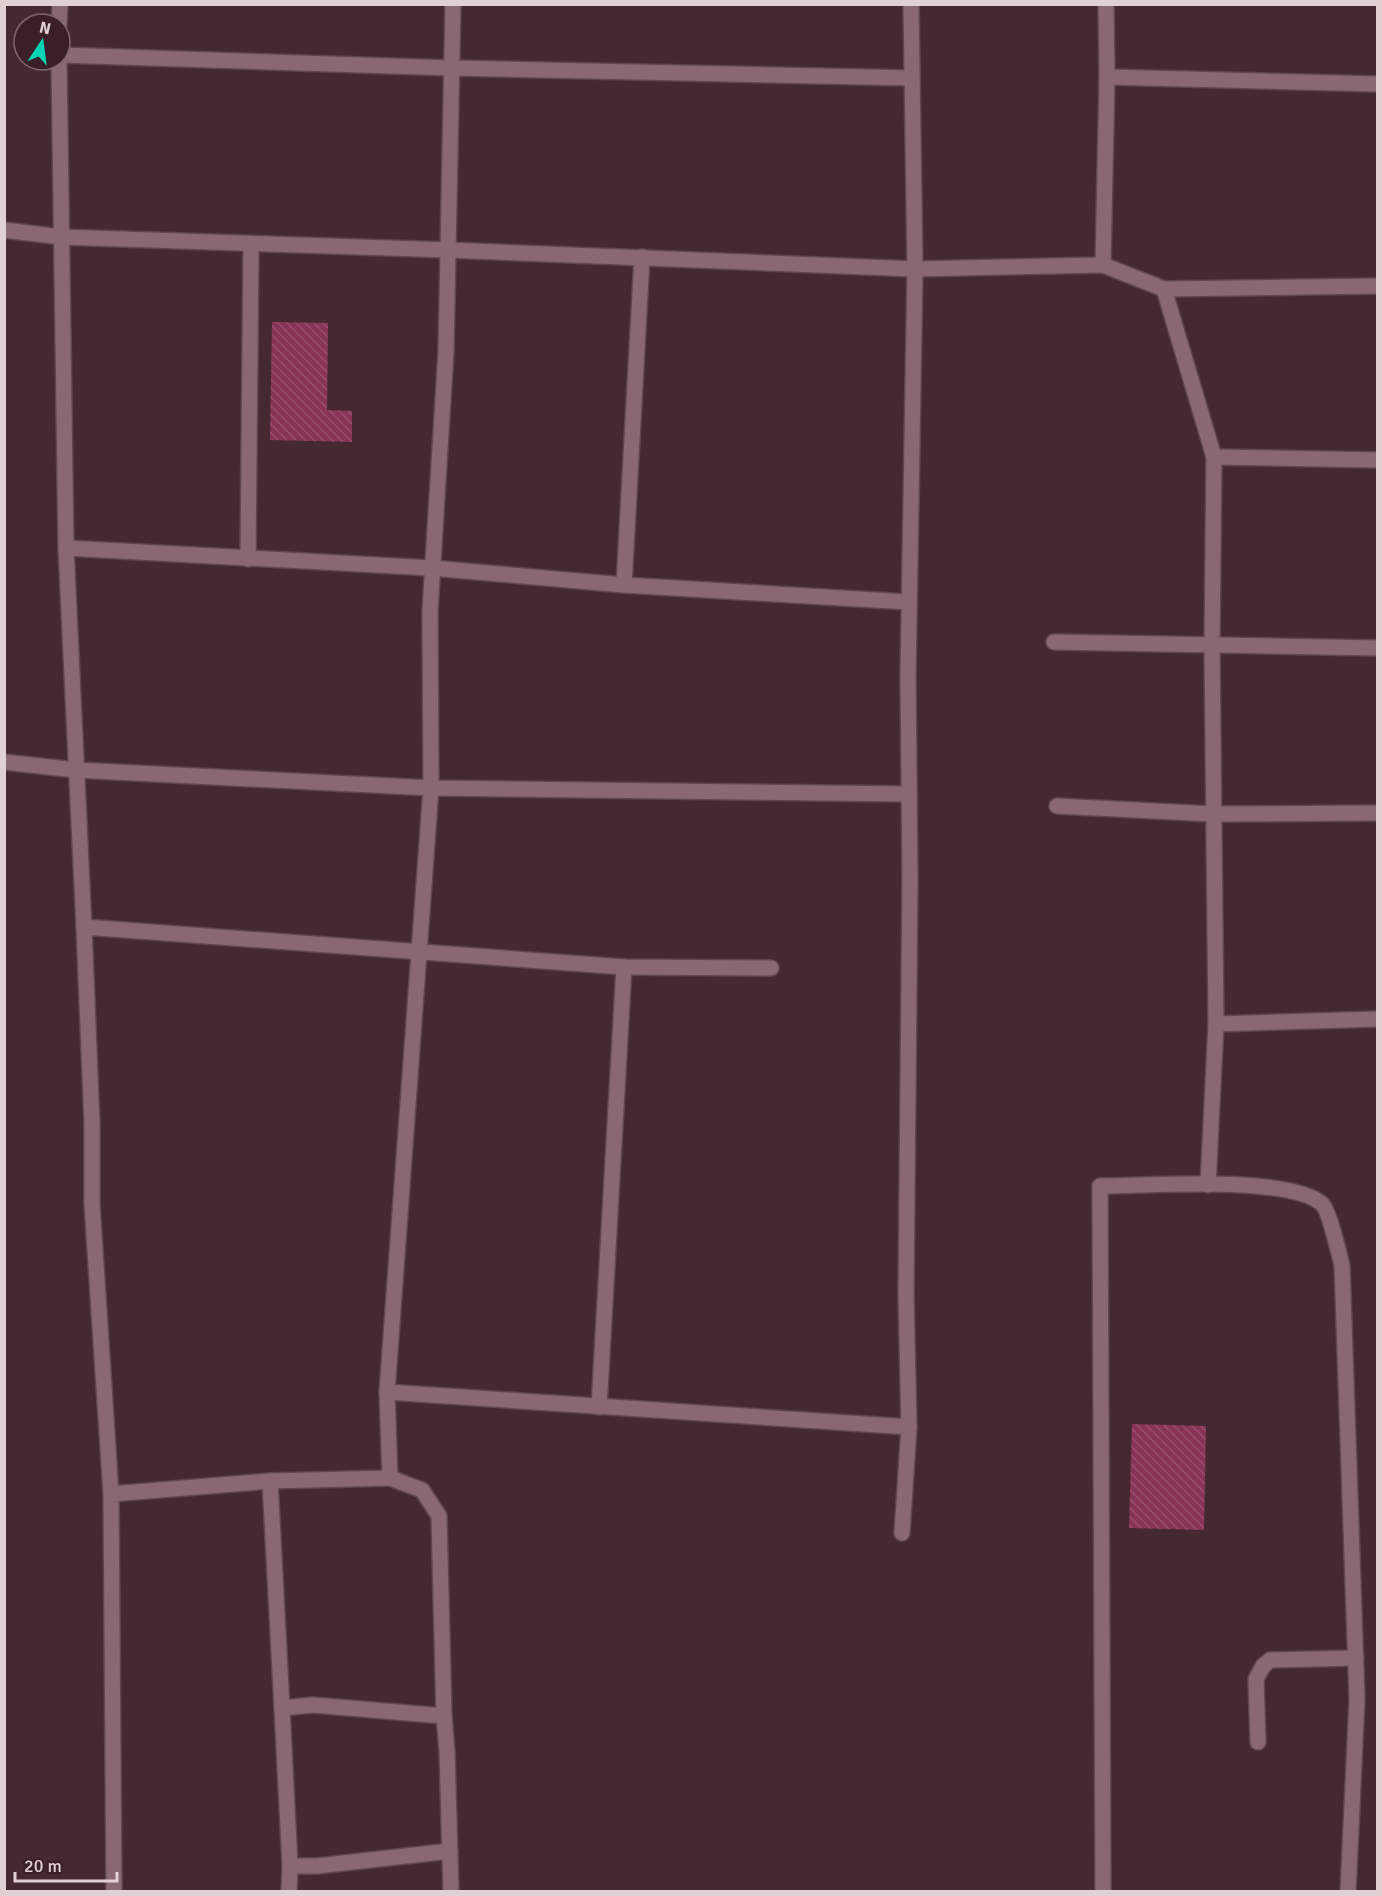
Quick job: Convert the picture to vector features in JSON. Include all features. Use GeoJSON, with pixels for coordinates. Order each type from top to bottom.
{"type":"FeatureCollection","features":[{"type":"Feature","properties":{"kind":"street"},"geometry":{"type":"LineString","coordinates":[[390,1478],[387,1392],[431,788],[430,611],[446,351],[453,4]]}},
{"type":"Feature","properties":{"kind":"street"},"geometry":{"type":"LineString","coordinates":[[902,1533],[909,1427],[906,1295],[910,879],[908,602],[915,269],[911,4]]}},
{"type":"Feature","properties":{"kind":"street"},"geometry":{"type":"LineString","coordinates":[[1103,265],[1107,77],[1106,4]]}},
{"type":"Feature","properties":{"kind":"street"},"geometry":{"type":"LineString","coordinates":[[72,55],[452,68],[911,78]]}},
{"type":"Feature","properties":{"kind":"street"},"geometry":{"type":"LineString","coordinates":[[59,72],[66,548],[92,1124],[92,1204],[111,1494],[114,1892]]}},
{"type":"Feature","properties":{"kind":"street"},"geometry":{"type":"LineString","coordinates":[[1107,77],[1377,84]]}},
{"type":"Feature","properties":{"kind":"street"},"geometry":{"type":"LineString","coordinates":[[4,230],[61,237],[915,269],[1103,265],[1164,289],[1377,286]]}},
{"type":"Feature","properties":{"kind":"street"},"geometry":{"type":"LineString","coordinates":[[248,559],[251,244]]}},
{"type":"Feature","properties":{"kind":"street"},"geometry":{"type":"LineString","coordinates":[[624,585],[642,257]]}},
{"type":"Feature","properties":{"kind":"street"},"geometry":{"type":"LineString","coordinates":[[1164,289],[1214,457],[1212,645],[1216,1024],[1208,1185]]}},
{"type":"Feature","properties":{"kind":"street"},"geometry":{"type":"LineString","coordinates":[[1214,457],[1377,460]]}},
{"type":"Feature","properties":{"kind":"street"},"geometry":{"type":"LineString","coordinates":[[66,548],[432,568],[624,585],[908,602]]}},
{"type":"Feature","properties":{"kind":"street"},"geometry":{"type":"LineString","coordinates":[[1054,642],[1377,648]]}},
{"type":"Feature","properties":{"kind":"street"},"geometry":{"type":"LineString","coordinates":[[4,762],[76,770],[431,788],[909,794]]}},
{"type":"Feature","properties":{"kind":"street"},"geometry":{"type":"LineString","coordinates":[[1057,806],[1213,814],[1377,813]]}},
{"type":"Feature","properties":{"kind":"street"},"geometry":{"type":"LineString","coordinates":[[84,927],[419,950],[624,967],[771,968]]}},
{"type":"Feature","properties":{"kind":"street"},"geometry":{"type":"LineString","coordinates":[[599,1407],[624,967]]}},
{"type":"Feature","properties":{"kind":"street"},"geometry":{"type":"LineString","coordinates":[[1216,1024],[1377,1018]]}},
{"type":"Feature","properties":{"kind":"street"},"geometry":{"type":"LineString","coordinates":[[1103,1892],[1100,1186],[1208,1185],[1256,1185],[1310,1196],[1324,1205],[1342,1265],[1357,1699],[1348,1892]]}},
{"type":"Feature","properties":{"kind":"street"},"geometry":{"type":"LineString","coordinates":[[387,1392],[909,1427]]}},
{"type":"Feature","properties":{"kind":"street"},"geometry":{"type":"LineString","coordinates":[[111,1494],[270,1480],[390,1478],[422,1490],[440,1516],[444,1716],[451,1892]]}},
{"type":"Feature","properties":{"kind":"street"},"geometry":{"type":"LineString","coordinates":[[270,1480],[290,1866],[289,1892]]}},
{"type":"Feature","properties":{"kind":"street"},"geometry":{"type":"LineString","coordinates":[[1258,1742],[1256,1679],[1263,1665],[1270,1660],[1356,1658]]}},
{"type":"Feature","properties":{"kind":"street"},"geometry":{"type":"LineString","coordinates":[[282,1708],[312,1705],[444,1716]]}},
{"type":"Feature","properties":{"kind":"street"},"geometry":{"type":"LineString","coordinates":[[290,1866],[317,1866],[450,1851]]}},
{"type":"Feature","properties":{"kind":"building"},"geometry":{"type":"Polygon","coordinates":[[[272,322],[328,323],[327,410],[352,411],[352,442],[270,440],[272,322]]]}},
{"type":"Feature","properties":{"kind":"building"},"geometry":{"type":"Polygon","coordinates":[[[1132,1424],[1206,1426],[1204,1530],[1129,1528],[1132,1424]]]}}]}
